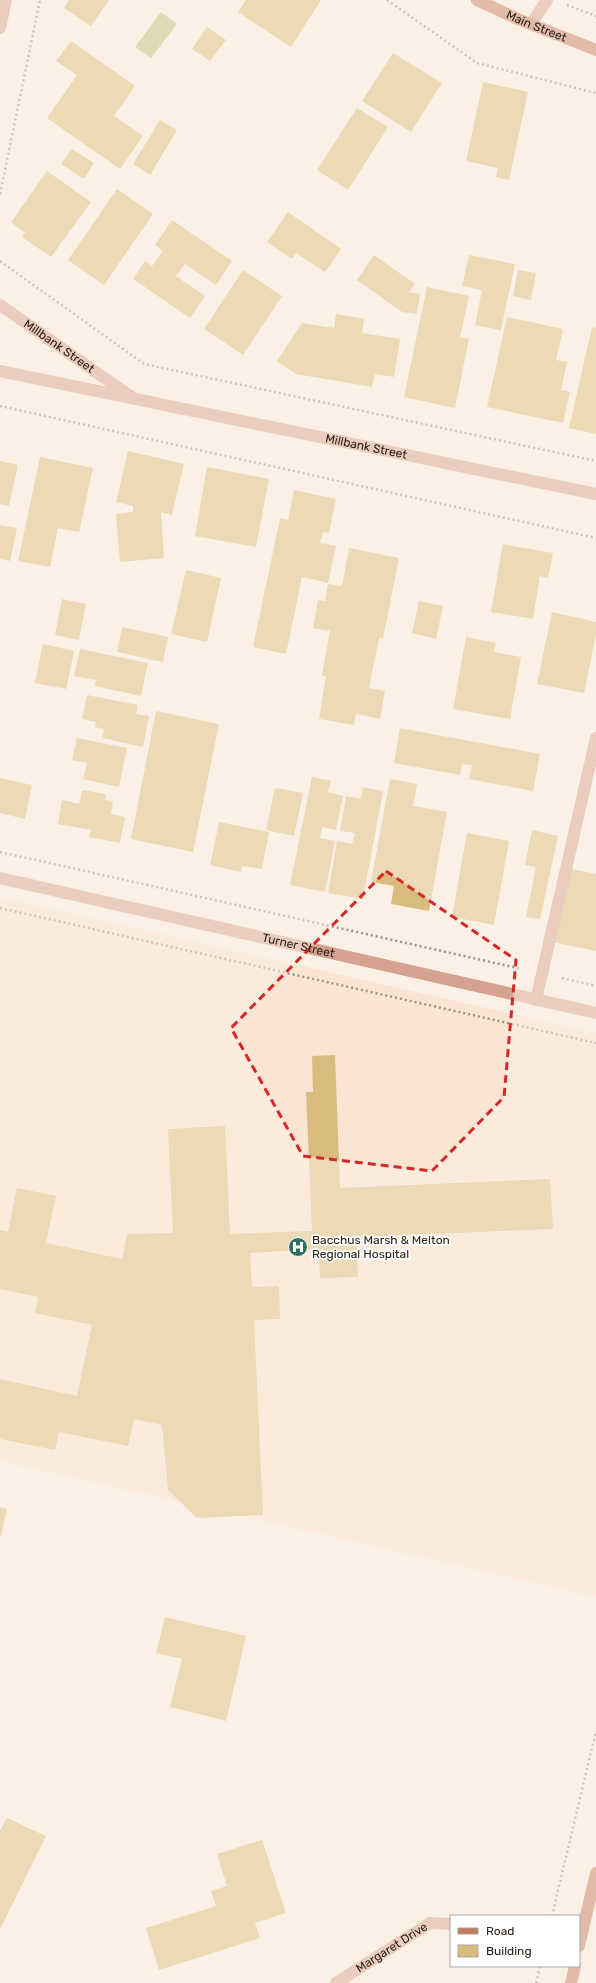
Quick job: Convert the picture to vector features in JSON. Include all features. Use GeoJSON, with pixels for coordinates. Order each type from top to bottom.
{"type":"FeatureCollection","features":[{"type":"Feature","properties":{"kind":"main road","name":"Main Street"},"geometry":{"type":"LineString","coordinates":[[477,0],[531,24],[596,50]]}},
{"type":"Feature","properties":{"kind":"main road"},"geometry":{"type":"LineString","coordinates":[[580,1942],[596,1873]]}},
{"type":"Feature","properties":{"kind":"main road"},"geometry":{"type":"LineString","coordinates":[[571,1983],[575,1967]]}},
{"type":"Feature","properties":{"kind":"street"},"geometry":{"type":"LineString","coordinates":[[0,28],[6,0]]}},
{"type":"Feature","properties":{"kind":"street"},"geometry":{"type":"LineString","coordinates":[[531,24],[547,0]]}},
{"type":"Feature","properties":{"kind":"street","name":"Millbank Street"},"geometry":{"type":"LineString","coordinates":[[0,306],[137,400]]}},
{"type":"Feature","properties":{"kind":"street","name":"Millbank Street"},"geometry":{"type":"LineString","coordinates":[[0,371],[596,494]]}},
{"type":"Feature","properties":{"kind":"street"},"geometry":{"type":"LineString","coordinates":[[536,1000],[596,738]]}},
{"type":"Feature","properties":{"kind":"street","name":"Turner Street"},"geometry":{"type":"LineString","coordinates":[[0,878],[596,1013]]}},
{"type":"Feature","properties":{"kind":"street","name":"Margaret Drive"},"geometry":{"type":"LineString","coordinates":[[336,1983],[430,1923],[450,1924]]}},
{"type":"Feature","properties":{"kind":"path"},"geometry":{"type":"LineString","coordinates":[[0,194],[40,0]]}},
{"type":"Feature","properties":{"kind":"path"},"geometry":{"type":"LineString","coordinates":[[387,0],[476,63],[596,93]]}},
{"type":"Feature","properties":{"kind":"path"},"geometry":{"type":"LineString","coordinates":[[563,3],[596,16]]}},
{"type":"Feature","properties":{"kind":"path"},"geometry":{"type":"LineString","coordinates":[[0,261],[144,364],[596,461]]}},
{"type":"Feature","properties":{"kind":"path"},"geometry":{"type":"LineString","coordinates":[[0,406],[596,538]]}},
{"type":"Feature","properties":{"kind":"path"},"geometry":{"type":"LineString","coordinates":[[0,852],[596,986]]}},
{"type":"Feature","properties":{"kind":"path"},"geometry":{"type":"LineString","coordinates":[[0,908],[596,1043]]}},
{"type":"Feature","properties":{"kind":"path"},"geometry":{"type":"LineString","coordinates":[[552,1915],[596,1731]]}},
{"type":"Feature","properties":{"kind":"path"},"geometry":{"type":"LineString","coordinates":[[536,1983],[540,1967]]}},
{"type":"Feature","properties":{"kind":"highlighted area"},"geometry":{"type":"Polygon","coordinates":[[[386,871],[516,960],[504,1097],[432,1171],[303,1156],[231,1028],[386,871]]]}},
{"type":"Feature","properties":{"kind":"shaded area"},"geometry":{"type":"Polygon","coordinates":[[[161,12],[177,24],[151,58],[135,47],[161,12]]]}},
{"type":"Feature","properties":{"kind":"shaded area","name":"Bacchus Marsh & Melton Regional Hospital"},"geometry":{"type":"Polygon","coordinates":[[[0,897],[596,1033],[596,1597],[0,1461],[0,897]]]}},
{"type":"Feature","properties":{"kind":"building"},"geometry":{"type":"Polygon","coordinates":[[[69,0],[109,0],[91,26],[64,8],[69,0]]]}},
{"type":"Feature","properties":{"kind":"building"},"geometry":{"type":"Polygon","coordinates":[[[246,0],[321,0],[291,47],[238,12],[246,0]]]}},
{"type":"Feature","properties":{"kind":"building"},"geometry":{"type":"Polygon","coordinates":[[[207,27],[226,40],[210,61],[192,49],[207,27]]]}},
{"type":"Feature","properties":{"kind":"building"},"geometry":{"type":"Polygon","coordinates":[[[71,41],[135,86],[114,116],[143,136],[120,169],[47,118],[77,75],[56,61],[71,41]]]}},
{"type":"Feature","properties":{"kind":"building"},"geometry":{"type":"Polygon","coordinates":[[[393,53],[442,83],[411,132],[362,101],[393,53]]]}},
{"type":"Feature","properties":{"kind":"building"},"geometry":{"type":"Polygon","coordinates":[[[483,82],[528,92],[509,180],[496,177],[498,168],[466,161],[483,82]]]}},
{"type":"Feature","properties":{"kind":"building"},"geometry":{"type":"Polygon","coordinates":[[[357,108],[388,127],[348,190],[317,170],[357,108]]]}},
{"type":"Feature","properties":{"kind":"building"},"geometry":{"type":"Polygon","coordinates":[[[160,120],[177,130],[150,175],[133,164],[160,120]]]}},
{"type":"Feature","properties":{"kind":"building"},"geometry":{"type":"Polygon","coordinates":[[[72,149],[94,163],[84,179],[61,164],[72,149]]]}},
{"type":"Feature","properties":{"kind":"building"},"geometry":{"type":"Polygon","coordinates":[[[47,171],[91,202],[51,257],[22,237],[25,233],[11,222],[47,171]]]}},
{"type":"Feature","properties":{"kind":"building"},"geometry":{"type":"Polygon","coordinates":[[[117,189],[153,214],[104,285],[68,260],[117,189]]]}},
{"type":"Feature","properties":{"kind":"building"},"geometry":{"type":"Polygon","coordinates":[[[288,212],[341,249],[325,272],[296,253],[292,259],[267,242],[288,212]]]}},
{"type":"Feature","properties":{"kind":"building"},"geometry":{"type":"Polygon","coordinates":[[[172,220],[232,261],[216,285],[185,264],[176,276],[205,296],[190,318],[133,279],[145,261],[152,266],[163,251],[155,245],[172,220]]]}},
{"type":"Feature","properties":{"kind":"building"},"geometry":{"type":"Polygon","coordinates":[[[374,255],[415,284],[409,292],[420,294],[417,314],[402,312],[357,280],[374,255]]]}},
{"type":"Feature","properties":{"kind":"building"},"geometry":{"type":"Polygon","coordinates":[[[469,255],[515,264],[501,330],[475,325],[482,290],[462,286],[469,255]]]}},
{"type":"Feature","properties":{"kind":"building"},"geometry":{"type":"Polygon","coordinates":[[[243,270],[282,296],[243,355],[204,329],[243,270]]]}},
{"type":"Feature","properties":{"kind":"building"},"geometry":{"type":"Polygon","coordinates":[[[518,270],[536,273],[531,300],[513,296],[518,270]]]}},
{"type":"Feature","properties":{"kind":"building"},"geometry":{"type":"Polygon","coordinates":[[[427,287],[469,296],[460,337],[469,339],[455,408],[404,397],[427,287]]]}},
{"type":"Feature","properties":{"kind":"building"},"geometry":{"type":"Polygon","coordinates":[[[336,314],[364,319],[362,333],[400,339],[394,377],[375,374],[372,387],[296,374],[277,361],[302,323],[334,328],[336,314]]]}},
{"type":"Feature","properties":{"kind":"building"},"geometry":{"type":"Polygon","coordinates":[[[507,317],[563,329],[556,360],[567,362],[561,390],[570,392],[563,423],[487,407],[507,317]]]}},
{"type":"Feature","properties":{"kind":"building"},"geometry":{"type":"Polygon","coordinates":[[[592,327],[596,328],[596,434],[569,428],[592,327]]]}},
{"type":"Feature","properties":{"kind":"building"},"geometry":{"type":"Polygon","coordinates":[[[128,451],[184,464],[172,515],[161,512],[164,558],[120,562],[116,514],[133,512],[133,506],[116,502],[128,451]]]}},
{"type":"Feature","properties":{"kind":"building"},"geometry":{"type":"Polygon","coordinates":[[[40,457],[93,468],[79,532],[58,528],[50,567],[18,561],[40,457]]]}},
{"type":"Feature","properties":{"kind":"building"},"geometry":{"type":"Polygon","coordinates":[[[0,461],[18,465],[9,506],[0,504],[0,461]]]}},
{"type":"Feature","properties":{"kind":"building"},"geometry":{"type":"Polygon","coordinates":[[[207,467],[269,479],[256,547],[195,536],[207,467]]]}},
{"type":"Feature","properties":{"kind":"building"},"geometry":{"type":"Polygon","coordinates":[[[294,490],[336,499],[329,533],[323,532],[320,543],[336,546],[328,583],[302,577],[286,654],[253,647],[280,518],[288,520],[294,490]]]}},
{"type":"Feature","properties":{"kind":"building"},"geometry":{"type":"Polygon","coordinates":[[[0,525],[17,528],[10,561],[0,559],[0,525]]]}},
{"type":"Feature","properties":{"kind":"building"},"geometry":{"type":"Polygon","coordinates":[[[503,544],[553,553],[548,578],[540,576],[533,619],[491,612],[503,544]]]}},
{"type":"Feature","properties":{"kind":"building"},"geometry":{"type":"Polygon","coordinates":[[[349,548],[399,558],[383,639],[379,638],[369,688],[385,691],[380,719],[356,714],[354,725],[319,719],[326,676],[322,676],[330,631],[313,628],[318,600],[325,601],[328,584],[342,586],[349,548]]]}},
{"type":"Feature","properties":{"kind":"building"},"geometry":{"type":"Polygon","coordinates":[[[186,570],[221,578],[207,642],[171,634],[186,570]]]}},
{"type":"Feature","properties":{"kind":"building"},"geometry":{"type":"Polygon","coordinates":[[[62,599],[86,604],[79,640],[55,635],[62,599]]]}},
{"type":"Feature","properties":{"kind":"building"},"geometry":{"type":"Polygon","coordinates":[[[419,601],[443,606],[436,639],[412,633],[419,601]]]}},
{"type":"Feature","properties":{"kind":"building"},"geometry":{"type":"Polygon","coordinates":[[[552,612],[596,622],[596,635],[584,693],[537,684],[552,612]]]}},
{"type":"Feature","properties":{"kind":"building"},"geometry":{"type":"Polygon","coordinates":[[[122,627],[168,637],[163,662],[117,652],[122,627]]]}},
{"type":"Feature","properties":{"kind":"building"},"geometry":{"type":"Polygon","coordinates":[[[466,637],[496,643],[494,652],[521,657],[510,719],[453,709],[466,637]]]}},
{"type":"Feature","properties":{"kind":"building"},"geometry":{"type":"Polygon","coordinates":[[[43,644],[74,651],[66,689],[35,683],[43,644]]]}},
{"type":"Feature","properties":{"kind":"building"},"geometry":{"type":"Polygon","coordinates":[[[80,649],[148,663],[141,696],[95,686],[96,680],[74,676],[80,649]]]}},
{"type":"Feature","properties":{"kind":"building"},"geometry":{"type":"Polygon","coordinates":[[[87,695],[138,705],[136,714],[149,716],[143,747],[102,738],[104,729],[95,727],[96,722],[82,719],[87,695]]]}},
{"type":"Feature","properties":{"kind":"building"},"geometry":{"type":"Polygon","coordinates":[[[156,711],[219,724],[193,852],[131,839],[156,711]]]}},
{"type":"Feature","properties":{"kind":"building"},"geometry":{"type":"Polygon","coordinates":[[[400,728],[540,754],[533,791],[469,779],[472,765],[462,764],[460,775],[394,763],[400,728]]]}},
{"type":"Feature","properties":{"kind":"building"},"geometry":{"type":"Polygon","coordinates":[[[77,738],[127,748],[119,787],[83,779],[87,763],[72,760],[77,738]]]}},
{"type":"Feature","properties":{"kind":"building"},"geometry":{"type":"Polygon","coordinates":[[[312,777],[331,781],[328,792],[343,796],[336,830],[322,827],[320,838],[335,841],[325,892],[290,885],[312,777]]]}},
{"type":"Feature","properties":{"kind":"building"},"geometry":{"type":"Polygon","coordinates":[[[0,778],[32,785],[25,819],[0,813],[0,778]]]}},
{"type":"Feature","properties":{"kind":"building"},"geometry":{"type":"Polygon","coordinates":[[[390,779],[417,784],[413,806],[447,812],[429,911],[391,904],[394,886],[371,882],[390,779]]]}},
{"type":"Feature","properties":{"kind":"building"},"geometry":{"type":"Polygon","coordinates":[[[363,787],[383,791],[363,899],[328,893],[337,841],[352,844],[355,833],[340,831],[346,796],[361,799],[363,787]]]}},
{"type":"Feature","properties":{"kind":"building"},"geometry":{"type":"Polygon","coordinates":[[[275,788],[303,793],[294,836],[266,830],[275,788]]]}},
{"type":"Feature","properties":{"kind":"building"},"geometry":{"type":"Polygon","coordinates":[[[82,790],[106,794],[105,800],[113,801],[111,814],[125,817],[120,843],[89,837],[91,830],[58,824],[62,800],[79,804],[82,790]]]}},
{"type":"Feature","properties":{"kind":"building"},"geometry":{"type":"Polygon","coordinates":[[[219,822],[269,832],[262,869],[242,866],[241,872],[210,865],[219,822]]]}},
{"type":"Feature","properties":{"kind":"building"},"geometry":{"type":"Polygon","coordinates":[[[532,830],[558,836],[540,919],[526,917],[536,867],[525,865],[532,830]]]}},
{"type":"Feature","properties":{"kind":"building"},"geometry":{"type":"Polygon","coordinates":[[[467,833],[509,841],[494,925],[452,917],[467,833]]]}},
{"type":"Feature","properties":{"kind":"building"},"geometry":{"type":"Polygon","coordinates":[[[568,868],[596,874],[596,951],[552,942],[568,868]]]}},
{"type":"Feature","properties":{"kind":"building"},"geometry":{"type":"Polygon","coordinates":[[[335,1055],[340,1188],[550,1179],[553,1229],[356,1237],[358,1277],[320,1278],[319,1249],[250,1253],[252,1287],[279,1286],[280,1319],[254,1320],[263,1515],[197,1518],[168,1490],[162,1425],[134,1419],[128,1446],[59,1432],[55,1450],[0,1439],[0,1379],[77,1396],[92,1325],[35,1313],[38,1297],[0,1289],[0,1230],[8,1232],[17,1188],[56,1196],[46,1243],[122,1259],[127,1234],[173,1233],[168,1129],[225,1126],[230,1234],[312,1231],[306,1092],[313,1092],[312,1056],[335,1055]]]}},
{"type":"Feature","properties":{"kind":"building"},"geometry":{"type":"Polygon","coordinates":[[[0,1507],[7,1509],[1,1536],[0,1536],[0,1507]]]}},
{"type":"Feature","properties":{"kind":"building"},"geometry":{"type":"Polygon","coordinates":[[[165,1617],[246,1636],[226,1721],[170,1707],[182,1659],[156,1653],[165,1617]]]}},
{"type":"Feature","properties":{"kind":"building"},"geometry":{"type":"Polygon","coordinates":[[[7,1818],[46,1836],[0,1929],[0,1831],[7,1818]]]}},
{"type":"Feature","properties":{"kind":"building"},"geometry":{"type":"Polygon","coordinates":[[[262,1840],[286,1913],[255,1923],[260,1938],[159,1970],[146,1928],[216,1906],[211,1891],[227,1886],[217,1854],[262,1840]]]}},
{"type":"Feature","properties":{"kind":"place","name":"Bacchus Marsh & Melton Regional Hospital"},"geometry":{"type":"Point","coordinates":[298,1247]}}]}
